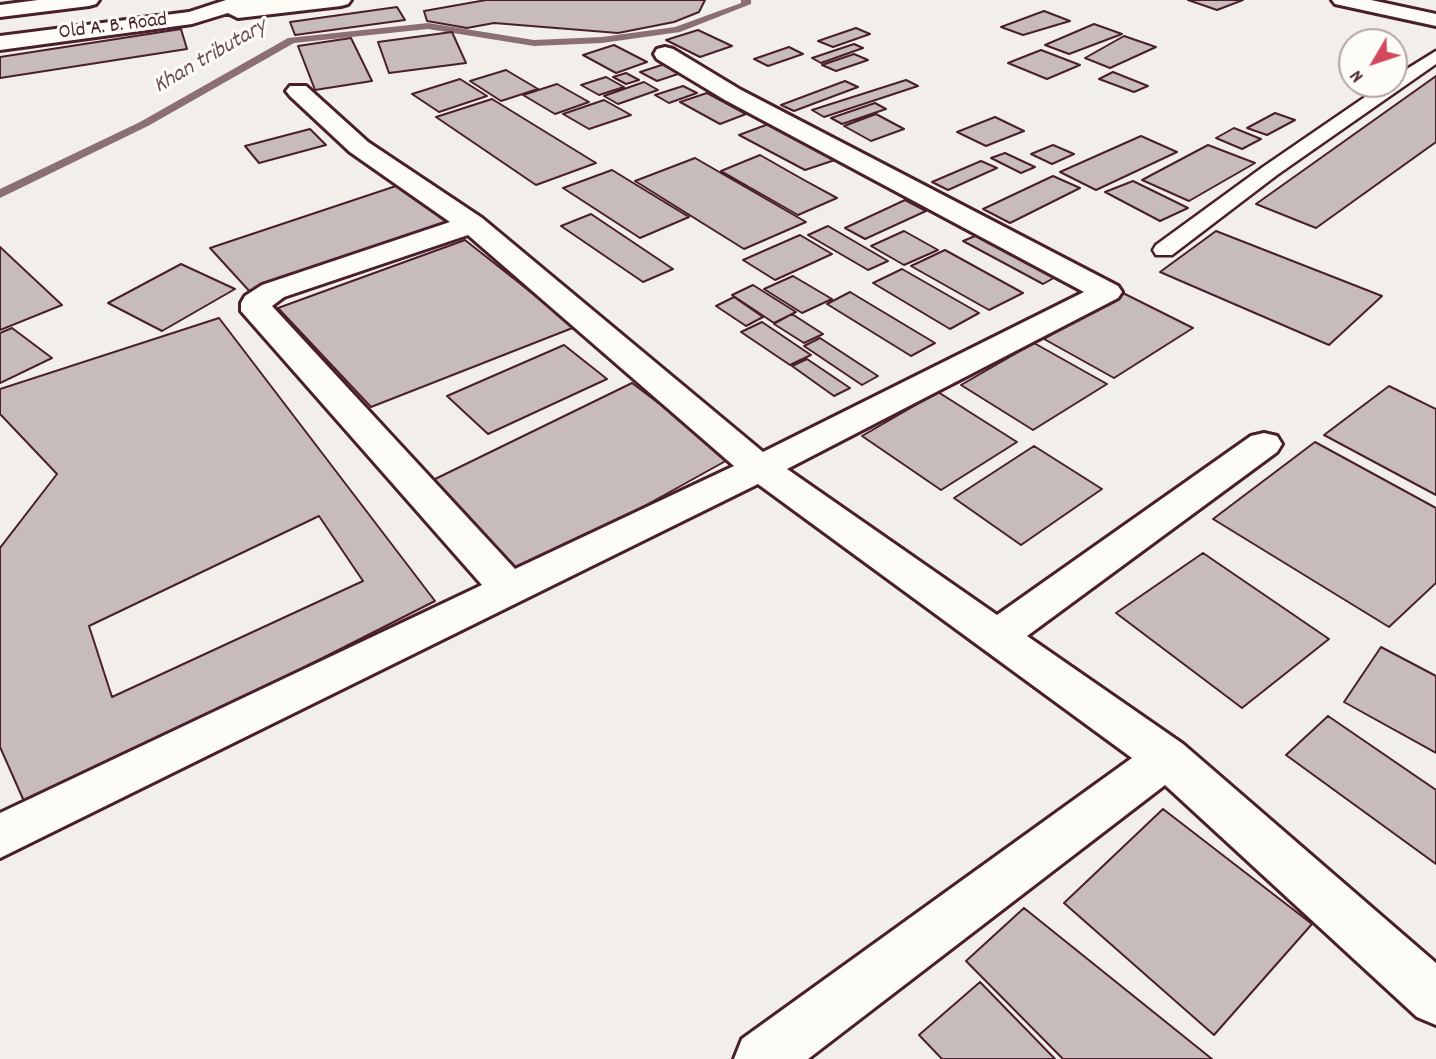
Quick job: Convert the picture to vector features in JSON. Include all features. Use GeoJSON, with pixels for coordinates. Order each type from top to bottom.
{"type":"FeatureCollection","features":[{"type":"Feature","properties":{"kind":"street"},"geometry":{"type":"LineString","coordinates":[[0,10],[45,0]]}},
{"type":"Feature","properties":{"kind":"street","name":"Old A. B. Road"},"geometry":{"type":"LineString","coordinates":[[0,10],[89,0]]}},
{"type":"Feature","properties":{"kind":"street"},"geometry":{"type":"LineString","coordinates":[[211,0],[240,2]]}},
{"type":"Feature","properties":{"kind":"street","name":"Old A. B. Road"},"geometry":{"type":"LineString","coordinates":[[0,43],[192,18],[240,2],[265,0]]}},
{"type":"Feature","properties":{"kind":"street"},"geometry":{"type":"LineString","coordinates":[[192,18],[341,0]]}},
{"type":"Feature","properties":{"kind":"street"},"geometry":{"type":"LineString","coordinates":[[1342,0],[1436,20]]}},
{"type":"Feature","properties":{"kind":"street"},"geometry":{"type":"LineString","coordinates":[[1429,0],[1436,2]]}},
{"type":"Feature","properties":{"kind":"street"},"geometry":{"type":"LineString","coordinates":[[0,836],[760,468],[1107,292],[878,169],[733,95],[666,54]]}},
{"type":"Feature","properties":{"kind":"street"},"geometry":{"type":"LineString","coordinates":[[298,91],[359,147],[472,225],[760,468],[1167,758],[1436,998]]}},
{"type":"Feature","properties":{"kind":"street"},"geometry":{"type":"LineString","coordinates":[[472,225],[273,290],[256,303],[257,311],[509,589]]}},
{"type":"Feature","properties":{"kind":"street"},"geometry":{"type":"LineString","coordinates":[[996,637],[1264,444]]}},
{"type":"Feature","properties":{"kind":"street"},"geometry":{"type":"LineString","coordinates":[[762,1059],[1167,758]]}},
{"type":"Feature","properties":{"kind":"lane"},"geometry":{"type":"LineString","coordinates":[[1164,250],[1269,171],[1436,56]]}},
{"type":"Feature","properties":{"kind":"building"},"geometry":{"type":"Polygon","coordinates":[[[486,0],[705,0],[699,12],[674,22],[618,33],[494,23],[467,28],[427,21],[424,11],[486,0]]]}},
{"type":"Feature","properties":{"kind":"building"},"geometry":{"type":"Polygon","coordinates":[[[1188,0],[1243,0],[1217,10],[1188,0]]]}},
{"type":"Feature","properties":{"kind":"building"},"geometry":{"type":"Polygon","coordinates":[[[397,7],[405,20],[295,35],[290,22],[397,7]]]}},
{"type":"Feature","properties":{"kind":"building"},"geometry":{"type":"Polygon","coordinates":[[[1044,11],[1070,21],[1023,35],[1001,27],[1044,11]]]}},
{"type":"Feature","properties":{"kind":"building"},"geometry":{"type":"Polygon","coordinates":[[[1094,24],[1122,34],[1069,54],[1045,45],[1094,24]]]}},
{"type":"Feature","properties":{"kind":"building"},"geometry":{"type":"Polygon","coordinates":[[[856,28],[870,34],[833,47],[818,41],[856,28]]]}},
{"type":"Feature","properties":{"kind":"building"},"geometry":{"type":"Polygon","coordinates":[[[181,29],[187,49],[0,78],[0,57],[181,29]]]}},
{"type":"Feature","properties":{"kind":"building"},"geometry":{"type":"Polygon","coordinates":[[[698,30],[732,46],[700,57],[666,40],[698,30]]]}},
{"type":"Feature","properties":{"kind":"building"},"geometry":{"type":"Polygon","coordinates":[[[452,32],[466,63],[389,73],[378,42],[452,32]]]}},
{"type":"Feature","properties":{"kind":"building"},"geometry":{"type":"Polygon","coordinates":[[[1124,36],[1156,47],[1110,68],[1085,58],[1124,36]]]}},
{"type":"Feature","properties":{"kind":"building"},"geometry":{"type":"Polygon","coordinates":[[[351,38],[372,81],[315,90],[298,46],[351,38]]]}},
{"type":"Feature","properties":{"kind":"building"},"geometry":{"type":"Polygon","coordinates":[[[854,44],[863,48],[821,63],[812,58],[854,44]]]}},
{"type":"Feature","properties":{"kind":"building"},"geometry":{"type":"Polygon","coordinates":[[[614,45],[647,62],[616,73],[583,55],[614,45]]]}},
{"type":"Feature","properties":{"kind":"building"},"geometry":{"type":"Polygon","coordinates":[[[789,47],[803,54],[768,66],[754,59],[789,47]]]}},
{"type":"Feature","properties":{"kind":"building"},"geometry":{"type":"Polygon","coordinates":[[[1041,50],[1080,65],[1047,79],[1008,63],[1041,50]]]}},
{"type":"Feature","properties":{"kind":"building"},"geometry":{"type":"Polygon","coordinates":[[[854,54],[868,60],[836,71],[822,65],[854,54]]]}},
{"type":"Feature","properties":{"kind":"building"},"geometry":{"type":"Polygon","coordinates":[[[671,62],[687,71],[657,81],[640,72],[671,62]]]}},
{"type":"Feature","properties":{"kind":"building"},"geometry":{"type":"Polygon","coordinates":[[[506,70],[538,89],[501,101],[470,81],[506,70]]]}},
{"type":"Feature","properties":{"kind":"building"},"geometry":{"type":"Polygon","coordinates":[[[1113,72],[1148,86],[1134,92],[1099,79],[1113,72]]]}},
{"type":"Feature","properties":{"kind":"building"},"geometry":{"type":"Polygon","coordinates":[[[626,73],[639,80],[626,84],[613,77],[626,73]]]}},
{"type":"Feature","properties":{"kind":"building"},"geometry":{"type":"Polygon","coordinates":[[[1436,76],[1436,142],[1316,228],[1256,204],[1408,98],[1436,76]]]}},
{"type":"Feature","properties":{"kind":"building"},"geometry":{"type":"Polygon","coordinates":[[[606,77],[624,87],[599,95],[581,85],[606,77]]]}},
{"type":"Feature","properties":{"kind":"building"},"geometry":{"type":"Polygon","coordinates":[[[460,79],[487,96],[439,112],[412,94],[460,79]]]}},
{"type":"Feature","properties":{"kind":"building"},"geometry":{"type":"Polygon","coordinates":[[[906,80],[918,86],[824,117],[812,110],[906,80]]]}},
{"type":"Feature","properties":{"kind":"building"},"geometry":{"type":"Polygon","coordinates":[[[845,81],[858,87],[794,111],[781,105],[845,81]]]}},
{"type":"Feature","properties":{"kind":"building"},"geometry":{"type":"Polygon","coordinates":[[[644,82],[658,90],[618,104],[604,96],[644,82]]]}},
{"type":"Feature","properties":{"kind":"building"},"geometry":{"type":"Polygon","coordinates":[[[557,84],[589,102],[555,114],[523,95],[557,84]]]}},
{"type":"Feature","properties":{"kind":"building"},"geometry":{"type":"Polygon","coordinates":[[[683,86],[697,93],[669,103],[655,95],[683,86]]]}},
{"type":"Feature","properties":{"kind":"building"},"geometry":{"type":"Polygon","coordinates":[[[707,93],[746,114],[720,124],[680,102],[707,93]]]}},
{"type":"Feature","properties":{"kind":"building"},"geometry":{"type":"Polygon","coordinates":[[[492,99],[596,163],[536,185],[436,117],[492,99]]]}},
{"type":"Feature","properties":{"kind":"building"},"geometry":{"type":"Polygon","coordinates":[[[604,100],[631,115],[589,129],[563,114],[604,100]]]}},
{"type":"Feature","properties":{"kind":"building"},"geometry":{"type":"Polygon","coordinates":[[[875,103],[886,109],[842,124],[831,118],[875,103]]]}},
{"type":"Feature","properties":{"kind":"building"},"geometry":{"type":"Polygon","coordinates":[[[1275,113],[1295,120],[1267,135],[1247,128],[1275,113]]]}},
{"type":"Feature","properties":{"kind":"building"},"geometry":{"type":"Polygon","coordinates":[[[876,114],[904,129],[871,141],[844,126],[876,114]]]}},
{"type":"Feature","properties":{"kind":"building"},"geometry":{"type":"Polygon","coordinates":[[[995,117],[1024,131],[986,146],[957,132],[995,117]]]}},
{"type":"Feature","properties":{"kind":"building"},"geometry":{"type":"Polygon","coordinates":[[[774,122],[844,157],[805,170],[739,135],[774,122]]]}},
{"type":"Feature","properties":{"kind":"building"},"geometry":{"type":"Polygon","coordinates":[[[1234,128],[1261,139],[1242,149],[1216,138],[1234,128]]]}},
{"type":"Feature","properties":{"kind":"building"},"geometry":{"type":"Polygon","coordinates":[[[310,129],[326,145],[259,163],[245,146],[310,129]]]}},
{"type":"Feature","properties":{"kind":"building"},"geometry":{"type":"Polygon","coordinates":[[[1141,136],[1177,152],[1096,190],[1060,172],[1141,136]]]}},
{"type":"Feature","properties":{"kind":"building"},"geometry":{"type":"Polygon","coordinates":[[[1053,145],[1074,154],[1052,164],[1031,154],[1053,145]]]}},
{"type":"Feature","properties":{"kind":"building"},"geometry":{"type":"Polygon","coordinates":[[[1208,145],[1255,163],[1189,201],[1142,180],[1208,145]]]}},
{"type":"Feature","properties":{"kind":"building"},"geometry":{"type":"Polygon","coordinates":[[[1005,153],[1035,167],[1021,173],[991,158],[1005,153]]]}},
{"type":"Feature","properties":{"kind":"building"},"geometry":{"type":"Polygon","coordinates":[[[760,155],[837,198],[798,215],[721,171],[760,155]]]}},
{"type":"Feature","properties":{"kind":"building"},"geometry":{"type":"Polygon","coordinates":[[[695,158],[806,222],[744,249],[635,181],[695,158]]]}},
{"type":"Feature","properties":{"kind":"building"},"geometry":{"type":"Polygon","coordinates":[[[981,161],[997,168],[948,190],[932,182],[981,161]]]}},
{"type":"Feature","properties":{"kind":"building"},"geometry":{"type":"Polygon","coordinates":[[[612,170],[689,217],[640,238],[563,188],[612,170]]]}},
{"type":"Feature","properties":{"kind":"building"},"geometry":{"type":"Polygon","coordinates":[[[1053,176],[1080,188],[1010,223],[983,209],[1053,176]]]}},
{"type":"Feature","properties":{"kind":"building"},"geometry":{"type":"Polygon","coordinates":[[[1133,181],[1188,208],[1160,221],[1105,192],[1133,181]]]}},
{"type":"Feature","properties":{"kind":"building"},"geometry":{"type":"Polygon","coordinates":[[[399,185],[448,223],[252,294],[210,248],[399,185]]]}},
{"type":"Feature","properties":{"kind":"building"},"geometry":{"type":"Polygon","coordinates":[[[905,200],[926,211],[865,239],[845,228],[905,200]]]}},
{"type":"Feature","properties":{"kind":"building"},"geometry":{"type":"Polygon","coordinates":[[[591,214],[673,269],[643,282],[561,226],[591,214]]]}},
{"type":"Feature","properties":{"kind":"building"},"geometry":{"type":"Polygon","coordinates":[[[828,226],[888,261],[868,270],[808,235],[828,226]]]}},
{"type":"Feature","properties":{"kind":"building"},"geometry":{"type":"Polygon","coordinates":[[[904,231],[938,250],[904,265],[871,246],[904,231]]]}},
{"type":"Feature","properties":{"kind":"building"},"geometry":{"type":"Polygon","coordinates":[[[1216,231],[1382,296],[1329,345],[1160,272],[1216,231]]]}},
{"type":"Feature","properties":{"kind":"building"},"geometry":{"type":"Polygon","coordinates":[[[980,234],[1059,275],[1043,284],[963,241],[980,234]]]}},
{"type":"Feature","properties":{"kind":"building"},"geometry":{"type":"Polygon","coordinates":[[[800,235],[832,254],[775,280],[743,260],[800,235]]]}},
{"type":"Feature","properties":{"kind":"building"},"geometry":{"type":"Polygon","coordinates":[[[465,240],[575,327],[371,407],[278,308],[465,240]]]}},
{"type":"Feature","properties":{"kind":"building"},"geometry":{"type":"Polygon","coordinates":[[[0,247],[62,305],[0,330],[0,247]]]}},
{"type":"Feature","properties":{"kind":"building"},"geometry":{"type":"Polygon","coordinates":[[[945,250],[1023,293],[989,310],[911,266],[945,250]]]}},
{"type":"Feature","properties":{"kind":"building"},"geometry":{"type":"Polygon","coordinates":[[[181,264],[235,289],[162,331],[108,303],[181,264]]]}},
{"type":"Feature","properties":{"kind":"building"},"geometry":{"type":"Polygon","coordinates":[[[902,269],[979,313],[950,329],[873,283],[902,269]]]}},
{"type":"Feature","properties":{"kind":"building"},"geometry":{"type":"Polygon","coordinates":[[[793,276],[832,299],[802,313],[764,289],[793,276]]]}},
{"type":"Feature","properties":{"kind":"building"},"geometry":{"type":"Polygon","coordinates":[[[753,285],[796,312],[774,323],[732,295],[753,285]]]}},
{"type":"Feature","properties":{"kind":"building"},"geometry":{"type":"Polygon","coordinates":[[[850,292],[935,343],[911,356],[827,304],[850,292]]]}},
{"type":"Feature","properties":{"kind":"building"},"geometry":{"type":"Polygon","coordinates":[[[1123,293],[1193,328],[1114,378],[1044,339],[1123,293]]]}},
{"type":"Feature","properties":{"kind":"building"},"geometry":{"type":"Polygon","coordinates":[[[734,297],[763,317],[746,326],[716,306],[734,297]]]}},
{"type":"Feature","properties":{"kind":"building"},"geometry":{"type":"Polygon","coordinates":[[[792,314],[823,334],[804,343],[774,324],[792,314]]]}},
{"type":"Feature","properties":{"kind":"building"},"geometry":{"type":"Polygon","coordinates":[[[219,318],[435,601],[27,808],[0,747],[0,548],[57,474],[0,414],[0,389],[219,318]]]}},
{"type":"Feature","properties":{"kind":"building"},"geometry":{"type":"Polygon","coordinates":[[[762,322],[811,355],[790,365],[741,332],[762,322]]]}},
{"type":"Feature","properties":{"kind":"building"},"geometry":{"type":"Polygon","coordinates":[[[12,328],[52,358],[0,383],[0,333],[12,328]]]}},
{"type":"Feature","properties":{"kind":"building"},"geometry":{"type":"Polygon","coordinates":[[[820,338],[878,376],[862,385],[804,346],[820,338]]]}},
{"type":"Feature","properties":{"kind":"building"},"geometry":{"type":"Polygon","coordinates":[[[1034,343],[1107,384],[1033,430],[961,385],[1034,343]]]}},
{"type":"Feature","properties":{"kind":"building"},"geometry":{"type":"Polygon","coordinates":[[[564,345],[607,379],[488,434],[447,396],[564,345]]]}},
{"type":"Feature","properties":{"kind":"building"},"geometry":{"type":"Polygon","coordinates":[[[807,359],[850,388],[834,396],[792,366],[807,359]]]}},
{"type":"Feature","properties":{"kind":"building"},"geometry":{"type":"Polygon","coordinates":[[[632,383],[731,458],[522,574],[429,482],[632,383]]]}},
{"type":"Feature","properties":{"kind":"building"},"geometry":{"type":"Polygon","coordinates":[[[1389,386],[1436,409],[1436,495],[1324,435],[1389,386]]]}},
{"type":"Feature","properties":{"kind":"building"},"geometry":{"type":"Polygon","coordinates":[[[938,392],[1017,442],[941,490],[862,436],[938,392]]]}},
{"type":"Feature","properties":{"kind":"building"},"geometry":{"type":"Polygon","coordinates":[[[1315,442],[1436,508],[1436,583],[1389,627],[1213,519],[1315,442]]]}},
{"type":"Feature","properties":{"kind":"building"},"geometry":{"type":"Polygon","coordinates":[[[1034,446],[1102,489],[1021,545],[954,498],[1034,446]]]}},
{"type":"Feature","properties":{"kind":"building"},"geometry":{"type":"Polygon","coordinates":[[[319,516],[363,581],[112,697],[89,626],[319,516]]]}},
{"type":"Feature","properties":{"kind":"building"},"geometry":{"type":"Polygon","coordinates":[[[1203,553],[1329,639],[1242,708],[1116,613],[1203,553]]]}},
{"type":"Feature","properties":{"kind":"building"},"geometry":{"type":"Polygon","coordinates":[[[1381,647],[1436,676],[1436,753],[1344,702],[1381,647]]]}},
{"type":"Feature","properties":{"kind":"building"},"geometry":{"type":"Polygon","coordinates":[[[1328,716],[1436,790],[1436,864],[1286,755],[1328,716]]]}},
{"type":"Feature","properties":{"kind":"building"},"geometry":{"type":"Polygon","coordinates":[[[1163,809],[1312,924],[1214,1035],[1064,903],[1163,809]]]}},
{"type":"Feature","properties":{"kind":"building"},"geometry":{"type":"Polygon","coordinates":[[[1024,908],[1212,1059],[1063,1059],[966,961],[1024,908]]]}},
{"type":"Feature","properties":{"kind":"building"},"geometry":{"type":"Polygon","coordinates":[[[980,982],[1055,1059],[942,1059],[919,1035],[980,982]]]}},
{"type":"Feature","properties":{"kind":"waterway","name":"Khan tributary"},"geometry":{"type":"LineString","coordinates":[[0,194],[144,124],[292,40],[428,26],[534,43],[602,40],[677,30],[746,4],[746,0]]}}]}
